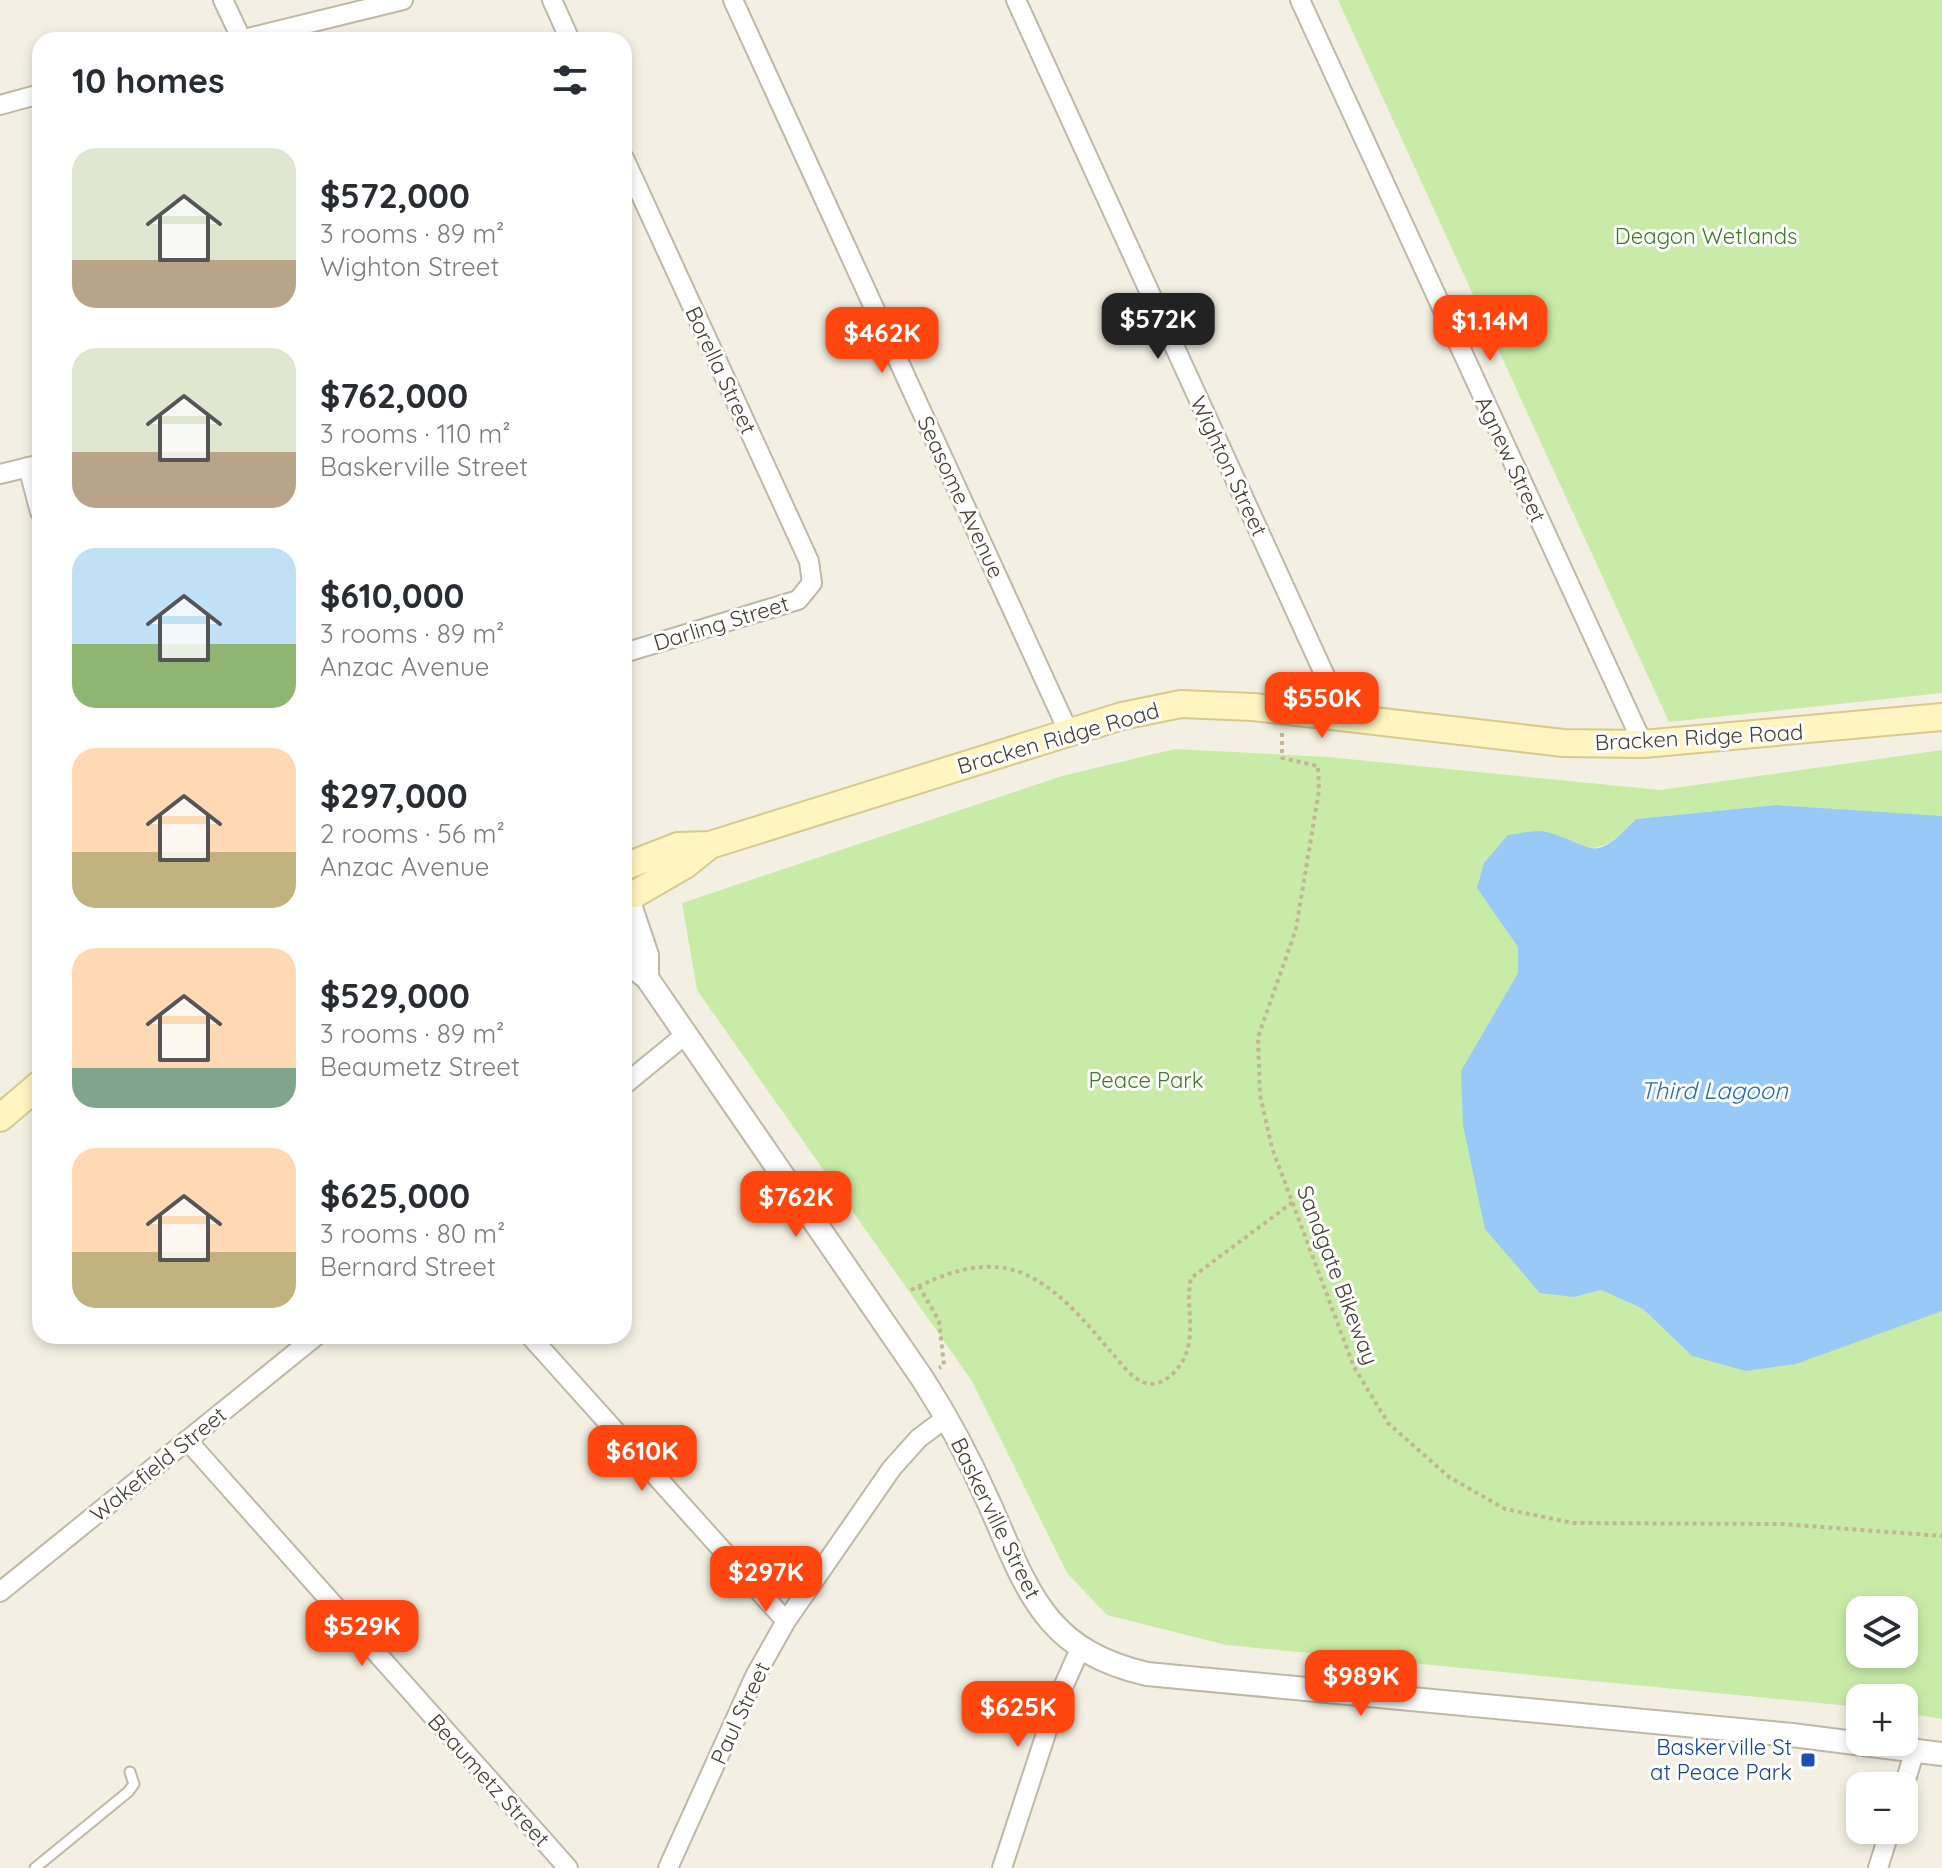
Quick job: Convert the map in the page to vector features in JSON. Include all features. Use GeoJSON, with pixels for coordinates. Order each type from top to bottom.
{"type":"FeatureCollection","features":[{"type":"Feature","properties":{"kind":"main road","name":"Bracken Ridge Road"},"geometry":{"type":"LineString","coordinates":[[632,865],[678,846],[710,845],[1151,708],[1181,704],[1253,707],[1563,743],[1643,744],[1942,717]]}},
{"type":"Feature","properties":{"kind":"main road","name":"Bracken Ridge Road"},"geometry":{"type":"LineString","coordinates":[[632,901],[710,845]]}},
{"type":"Feature","properties":{"kind":"main road"},"geometry":{"type":"LineString","coordinates":[[0,1118],[32,1091]]}},
{"type":"Feature","properties":{"kind":"street"},"geometry":{"type":"LineString","coordinates":[[223,0],[237,32]]}},
{"type":"Feature","properties":{"kind":"street"},"geometry":{"type":"LineString","coordinates":[[273,32],[403,0]]}},
{"type":"Feature","properties":{"kind":"street"},"geometry":{"type":"LineString","coordinates":[[552,0],[566,32]]}},
{"type":"Feature","properties":{"kind":"street","name":"Seasome Avenue"},"geometry":{"type":"LineString","coordinates":[[733,0],[1069,733]]}},
{"type":"Feature","properties":{"kind":"street","name":"Wighton Street"},"geometry":{"type":"LineString","coordinates":[[1016,0],[1332,691],[1331,716]]}},
{"type":"Feature","properties":{"kind":"street","name":"Agnew Street"},"geometry":{"type":"LineString","coordinates":[[1300,0],[1643,744]]}},
{"type":"Feature","properties":{"kind":"street"},"geometry":{"type":"LineString","coordinates":[[0,105],[32,96]]}},
{"type":"Feature","properties":{"kind":"street","name":"Borella Street"},"geometry":{"type":"LineString","coordinates":[[632,175],[809,561],[812,583]]}},
{"type":"Feature","properties":{"kind":"street"},"geometry":{"type":"LineString","coordinates":[[0,474],[32,466]]}},
{"type":"Feature","properties":{"kind":"street","name":"Darling Street"},"geometry":{"type":"LineString","coordinates":[[632,651],[798,600],[812,583]]}},
{"type":"Feature","properties":{"kind":"street","name":"Baskerville Street"},"geometry":{"type":"LineString","coordinates":[[632,912],[647,955],[647,978]]}},
{"type":"Feature","properties":{"kind":"street","name":"Baskerville Street"},"geometry":{"type":"LineString","coordinates":[[632,966],[647,978],[946,1418],[1034,1600],[1061,1633],[1080,1649],[1119,1668],[1147,1674],[1846,1742]]}},
{"type":"Feature","properties":{"kind":"street"},"geometry":{"type":"LineString","coordinates":[[632,1078],[685,1035]]}},
{"type":"Feature","properties":{"kind":"street","name":"Wakefield Street"},"geometry":{"type":"LineString","coordinates":[[0,1592],[306,1344]]}},
{"type":"Feature","properties":{"kind":"street"},"geometry":{"type":"LineString","coordinates":[[537,1344],[786,1621]]}},
{"type":"Feature","properties":{"kind":"street","name":"Paul Street"},"geometry":{"type":"LineString","coordinates":[[668,1868],[755,1676],[786,1621],[892,1468],[919,1438],[946,1418]]}},
{"type":"Feature","properties":{"kind":"street","name":"Beaumetz Street"},"geometry":{"type":"LineString","coordinates":[[187,1440],[568,1868]]}},
{"type":"Feature","properties":{"kind":"street"},"geometry":{"type":"LineString","coordinates":[[1002,1868],[1045,1731],[1080,1649]]}},
{"type":"Feature","properties":{"kind":"street","name":"Baskerville Street"},"geometry":{"type":"LineString","coordinates":[[1918,1750],[1942,1754]]}},
{"type":"Feature","properties":{"kind":"street"},"geometry":{"type":"LineString","coordinates":[[1878,1868],[1886,1844]]}},
{"type":"Feature","properties":{"kind":"lane"},"geometry":{"type":"LineString","coordinates":[[35,1868],[128,1792],[134,1784],[130,1772]]}},
{"type":"Feature","properties":{"kind":"path","name":"Sandgate Bikeway"},"geometry":{"type":"LineString","coordinates":[[1282,730],[1282,758],[1318,766],[1319,790],[1296,929],[1258,1037],[1260,1095],[1272,1148],[1354,1367],[1388,1423],[1449,1477],[1505,1509],[1573,1523],[1782,1524],[1942,1536]]}},
{"type":"Feature","properties":{"kind":"path"},"geometry":{"type":"LineString","coordinates":[[911,1290],[965,1268],[1018,1272],[1043,1284],[1079,1315],[1133,1377],[1150,1384],[1170,1377],[1185,1359],[1190,1344],[1191,1278],[1293,1202]]}},
{"type":"Feature","properties":{"kind":"path"},"geometry":{"type":"LineString","coordinates":[[919,1286],[939,1321],[944,1365],[937,1369]]}},
{"type":"Feature","properties":{"kind":"green space","name":"Deagon Wetlands"},"geometry":{"type":"Polygon","coordinates":[[[1338,0],[1942,0],[1942,693],[1669,722],[1338,0]]]}},
{"type":"Feature","properties":{"kind":"green space","name":"Peace Park"},"geometry":{"type":"Polygon","coordinates":[[[1175,749],[1328,757],[1660,790],[1942,750],[1942,816],[1936,818],[1776,805],[1636,819],[1612,840],[1594,848],[1573,844],[1544,831],[1478,888],[1518,947],[1518,973],[1461,1072],[1574,1297],[1601,1290],[1643,1309],[1692,1356],[1942,1311],[1942,1719],[1918,1715],[1918,1684],[1846,1684],[1846,1706],[1226,1645],[1107,1615],[1067,1573],[972,1381],[697,990],[682,903],[1062,776],[1175,749]]]}},
{"type":"Feature","properties":{"kind":"water","name":"Third Lagoon"},"geometry":{"type":"Polygon","coordinates":[[[1776,805],[1942,816],[1942,1311],[1796,1364],[1746,1371],[1692,1356],[1643,1309],[1601,1290],[1574,1297],[1540,1293],[1485,1229],[1463,1125],[1461,1071],[1518,973],[1518,947],[1477,888],[1484,863],[1508,835],[1543,831],[1594,848],[1610,843],[1636,819],[1776,805]]]}},
{"type":"Feature","properties":{"kind":"place","name":"Baskerville St at Peace Park"},"geometry":{"type":"Point","coordinates":[1808,1760]}}]}
